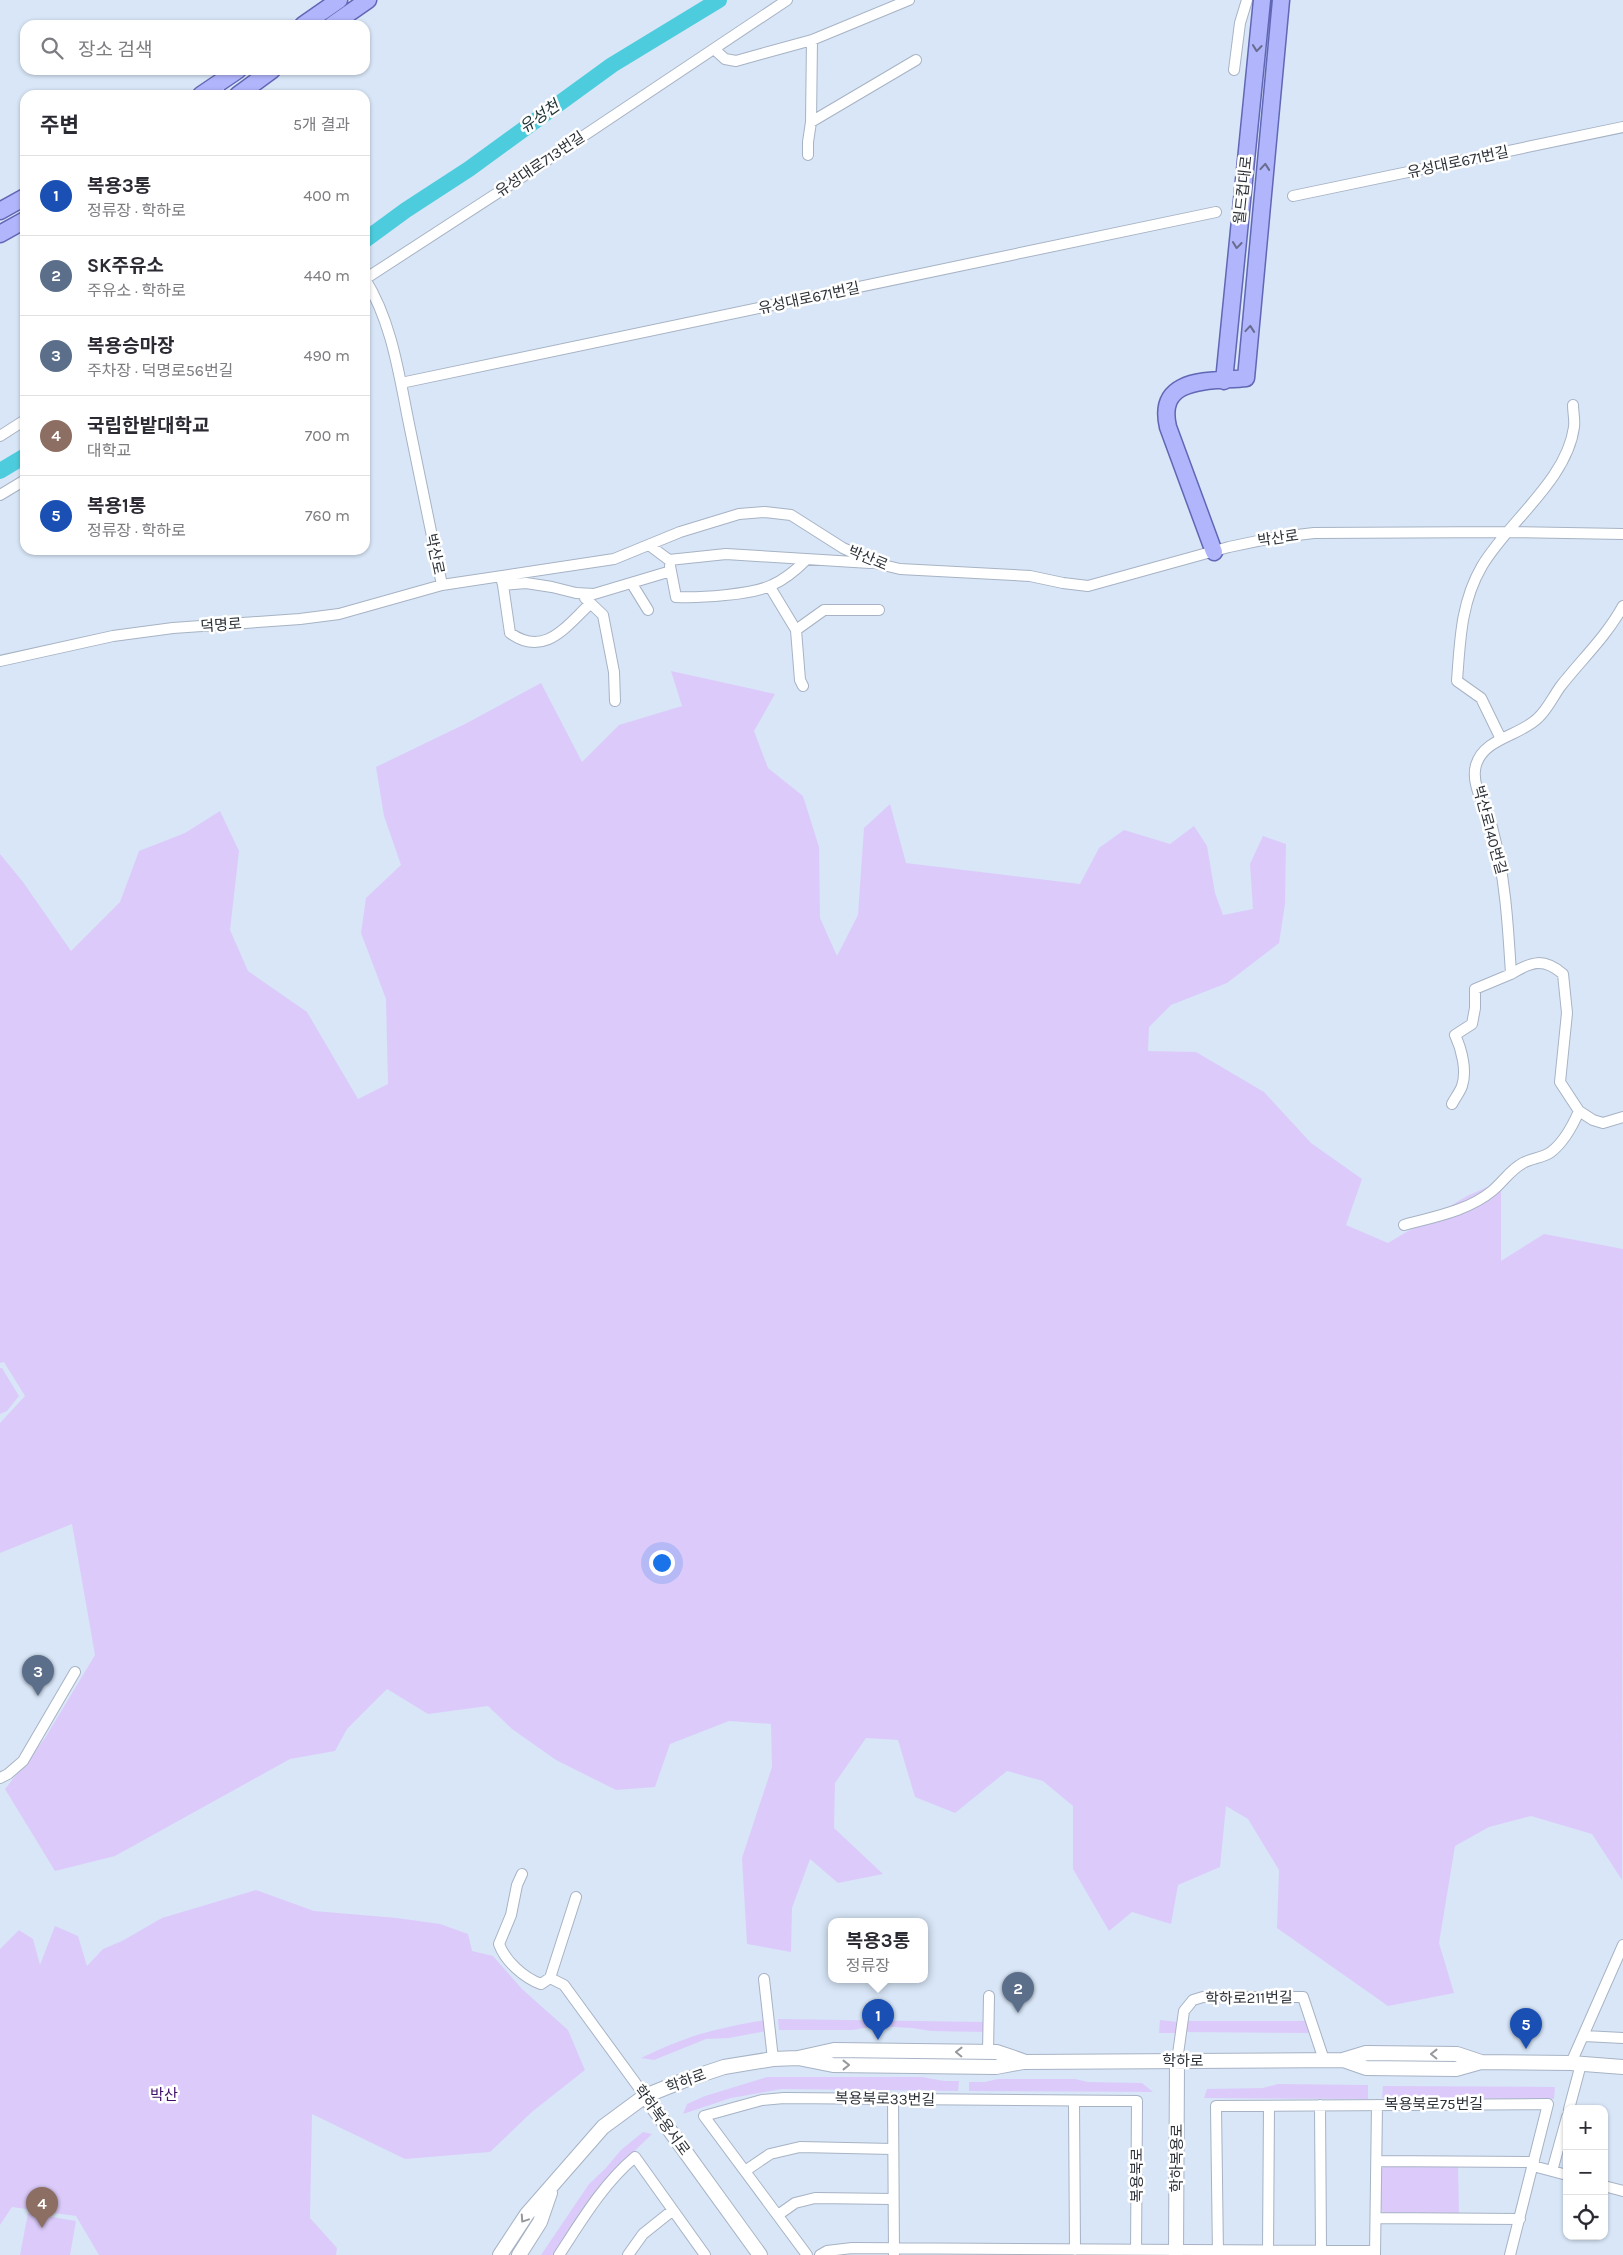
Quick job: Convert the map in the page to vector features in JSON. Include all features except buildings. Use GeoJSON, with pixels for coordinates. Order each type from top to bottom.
{"type":"FeatureCollection","features":[{"type":"Feature","properties":{"kind":"main road"},"geometry":{"type":"LineString","coordinates":[[310,20],[339,0]]}},
{"type":"Feature","properties":{"kind":"main road"},"geometry":{"type":"LineString","coordinates":[[339,20],[368,0]]}},
{"type":"Feature","properties":{"kind":"main road","name":"월드컵대로"},"geometry":{"type":"LineString","coordinates":[[1262,0],[1224,381],[1246,378],[1281,0]]}},
{"type":"Feature","properties":{"kind":"main road"},"geometry":{"type":"LineString","coordinates":[[218,90],[233,75]]}},
{"type":"Feature","properties":{"kind":"main road"},"geometry":{"type":"LineString","coordinates":[[245,90],[265,75]]}},
{"type":"Feature","properties":{"kind":"main road"},"geometry":{"type":"LineString","coordinates":[[0,211],[20,200]]}},
{"type":"Feature","properties":{"kind":"main road"},"geometry":{"type":"LineString","coordinates":[[0,234],[20,223]]}},
{"type":"Feature","properties":{"kind":"main road"},"geometry":{"type":"LineString","coordinates":[[1214,552],[1166,418],[1166,406],[1171,396],[1178,390],[1195,382],[1224,381]]}},
{"type":"Feature","properties":{"kind":"street","name":"유성대로713번길"},"geometry":{"type":"LineString","coordinates":[[370,276],[787,0]]}},
{"type":"Feature","properties":{"kind":"street"},"geometry":{"type":"LineString","coordinates":[[714,48],[725,59],[736,61],[812,40],[909,0]]}},
{"type":"Feature","properties":{"kind":"street"},"geometry":{"type":"LineString","coordinates":[[1234,70],[1240,23],[1246,0]]}},
{"type":"Feature","properties":{"kind":"street"},"geometry":{"type":"LineString","coordinates":[[808,155],[811,122],[812,40]]}},
{"type":"Feature","properties":{"kind":"street"},"geometry":{"type":"LineString","coordinates":[[811,122],[916,60]]}},
{"type":"Feature","properties":{"kind":"street","name":"유성대로671번길"},"geometry":{"type":"LineString","coordinates":[[1293,196],[1623,127]]}},
{"type":"Feature","properties":{"kind":"street","name":"유성대로671번길"},"geometry":{"type":"LineString","coordinates":[[400,383],[1216,212]]}},
{"type":"Feature","properties":{"kind":"street","name":"박산로"},"geometry":{"type":"LineString","coordinates":[[370,287],[384,315],[442,586],[502,581],[614,559],[710,522],[739,514],[765,512],[791,515],[843,548],[875,563],[900,570],[1030,576],[1088,586],[1272,538],[1314,533],[1507,532],[1623,534]]}},
{"type":"Feature","properties":{"kind":"street"},"geometry":{"type":"LineString","coordinates":[[1501,739],[1482,698],[1457,680],[1462,617],[1470,592],[1482,566],[1507,532],[1554,477],[1574,427],[1573,404]]}},
{"type":"Feature","properties":{"kind":"street"},"geometry":{"type":"LineString","coordinates":[[0,436],[20,423]]}},
{"type":"Feature","properties":{"kind":"street"},"geometry":{"type":"LineString","coordinates":[[0,495],[20,483]]}},
{"type":"Feature","properties":{"kind":"street"},"geometry":{"type":"LineString","coordinates":[[649,545],[670,560],[726,554],[875,563]]}},
{"type":"Feature","properties":{"kind":"street"},"geometry":{"type":"LineString","coordinates":[[670,560],[676,597],[698,598],[770,587],[790,575],[806,560]]}},
{"type":"Feature","properties":{"kind":"street"},"geometry":{"type":"LineString","coordinates":[[590,604],[556,635],[545,642],[518,639],[510,633],[502,581],[526,583],[582,594],[594,594],[671,571]]}},
{"type":"Feature","properties":{"kind":"street"},"geometry":{"type":"LineString","coordinates":[[632,584],[648,610]]}},
{"type":"Feature","properties":{"kind":"street","name":"덕명로"},"geometry":{"type":"LineString","coordinates":[[0,661],[114,636],[173,628],[300,619],[339,614],[442,586]]}},
{"type":"Feature","properties":{"kind":"street"},"geometry":{"type":"LineString","coordinates":[[770,587],[796,630],[800,680],[803,686]]}},
{"type":"Feature","properties":{"kind":"street"},"geometry":{"type":"LineString","coordinates":[[582,594],[603,615],[614,672],[615,701]]}},
{"type":"Feature","properties":{"kind":"street","name":"박산로140번길"},"geometry":{"type":"LineString","coordinates":[[1511,974],[1503,876],[1490,818],[1475,777],[1476,765],[1484,752],[1501,739],[1538,719],[1560,688],[1615,621],[1623,606]]}},
{"type":"Feature","properties":{"kind":"street"},"geometry":{"type":"LineString","coordinates":[[796,630],[824,610],[879,610]]}},
{"type":"Feature","properties":{"kind":"street"},"geometry":{"type":"LineString","coordinates":[[1452,1104],[1462,1086],[1463,1072],[1462,1049],[1455,1036],[1472,1024],[1476,1008],[1475,989],[1511,974],[1524,966],[1544,962],[1552,965],[1563,974],[1567,1013],[1560,1082],[1579,1111],[1593,1120],[1603,1123],[1623,1117]]}},
{"type":"Feature","properties":{"kind":"street"},"geometry":{"type":"LineString","coordinates":[[1404,1225],[1442,1215],[1476,1202],[1493,1191],[1524,1162],[1551,1152],[1573,1125],[1579,1111]]}},
{"type":"Feature","properties":{"kind":"street"},"geometry":{"type":"LineString","coordinates":[[0,1778],[23,1762],[74,1672]]}},
{"type":"Feature","properties":{"kind":"street"},"geometry":{"type":"LineString","coordinates":[[522,1874],[511,1915],[499,1944],[506,1957],[532,1981],[541,1984],[550,1978],[576,1897]]}},
{"type":"Feature","properties":{"kind":"street"},"geometry":{"type":"LineString","coordinates":[[1570,2105],[1576,2064],[1584,2036],[1623,1945]]}},
{"type":"Feature","properties":{"kind":"street","name":"학하복용서로"},"geometry":{"type":"LineString","coordinates":[[550,1978],[564,1985],[760,2255]]}},
{"type":"Feature","properties":{"kind":"street"},"geometry":{"type":"LineString","coordinates":[[764,1978],[773,2059]]}},
{"type":"Feature","properties":{"kind":"street"},"geometry":{"type":"LineString","coordinates":[[988,2052],[989,1996]]}},
{"type":"Feature","properties":{"kind":"street","name":"학하로211번길"},"geometry":{"type":"LineString","coordinates":[[1177,2061],[1184,2011],[1194,2000],[1213,1997],[1303,1997],[1324,2060]]}},
{"type":"Feature","properties":{"kind":"street"},"geometry":{"type":"LineString","coordinates":[[1584,2036],[1623,2038]]}},
{"type":"Feature","properties":{"kind":"street","name":"학하로"},"geometry":{"type":"LineString","coordinates":[[500,2255],[527,2214],[552,2187],[566,2167],[603,2127],[645,2096],[685,2080],[724,2068],[773,2059],[798,2058],[834,2050],[997,2052],[1023,2062]]}},
{"type":"Feature","properties":{"kind":"street","name":"학하로"},"geometry":{"type":"LineString","coordinates":[[798,2058],[833,2065],[996,2066],[1023,2062],[1344,2060],[1366,2068],[1456,2068],[1481,2062],[1623,2067]]}},
{"type":"Feature","properties":{"kind":"street","name":"학하복용로"},"geometry":{"type":"LineString","coordinates":[[1176,2252],[1177,2061]]}},
{"type":"Feature","properties":{"kind":"street","name":"복용북로33번길"},"geometry":{"type":"LineString","coordinates":[[807,2255],[704,2116],[762,2100],[784,2098],[893,2098],[1074,2102],[1137,2101]]}},
{"type":"Feature","properties":{"kind":"street"},"geometry":{"type":"LineString","coordinates":[[893,2098],[894,2252]]}},
{"type":"Feature","properties":{"kind":"street","name":"복용북로"},"geometry":{"type":"LineString","coordinates":[[1136,2252],[1137,2101]]}},
{"type":"Feature","properties":{"kind":"street"},"geometry":{"type":"LineString","coordinates":[[1074,2102],[1075,2250]]}},
{"type":"Feature","properties":{"kind":"street"},"geometry":{"type":"LineString","coordinates":[[1218,2252],[1216,2106],[1377,2104]]}},
{"type":"Feature","properties":{"kind":"street","name":"복용북로75번길"},"geometry":{"type":"LineString","coordinates":[[1375,2255],[1377,2104],[1548,2104],[1534,2164]]}},
{"type":"Feature","properties":{"kind":"street"},"geometry":{"type":"LineString","coordinates":[[1320,2105],[1321,2251]]}},
{"type":"Feature","properties":{"kind":"street"},"geometry":{"type":"LineString","coordinates":[[1268,2250],[1269,2106]]}},
{"type":"Feature","properties":{"kind":"street"},"geometry":{"type":"LineString","coordinates":[[1552,2171],[1563,2131]]}},
{"type":"Feature","properties":{"kind":"street"},"geometry":{"type":"LineString","coordinates":[[745,2171],[770,2154],[800,2148],[893,2149]]}},
{"type":"Feature","properties":{"kind":"street"},"geometry":{"type":"LineString","coordinates":[[559,2255],[599,2195],[620,2170],[635,2157],[705,2255]]}},
{"type":"Feature","properties":{"kind":"street"},"geometry":{"type":"LineString","coordinates":[[1376,2161],[1534,2164],[1563,2175]]}},
{"type":"Feature","properties":{"kind":"street"},"geometry":{"type":"LineString","coordinates":[[1510,2255],[1534,2164]]}},
{"type":"Feature","properties":{"kind":"street","name":"학하로"},"geometry":{"type":"LineString","coordinates":[[519,2255],[540,2222],[552,2187]]}},
{"type":"Feature","properties":{"kind":"street"},"geometry":{"type":"LineString","coordinates":[[1608,2187],[1623,2191]]}},
{"type":"Feature","properties":{"kind":"street"},"geometry":{"type":"LineString","coordinates":[[778,2215],[794,2203],[815,2198],[893,2199]]}},
{"type":"Feature","properties":{"kind":"street"},"geometry":{"type":"LineString","coordinates":[[628,2255],[643,2234],[673,2210]]}},
{"type":"Feature","properties":{"kind":"street"},"geometry":{"type":"LineString","coordinates":[[1376,2218],[1520,2219]]}},
{"type":"Feature","properties":{"kind":"street"},"geometry":{"type":"LineString","coordinates":[[820,2255],[827,2251],[852,2248],[894,2252],[1075,2250],[1136,2252],[1371,2251],[1375,2255]]}},
{"type":"Feature","properties":{"kind":"green space"},"geometry":{"type":"Polygon","coordinates":[[[671,671],[775,694],[754,731],[768,768],[803,796],[819,847],[820,918],[837,956],[858,915],[864,828],[890,804],[906,863],[1080,884],[1099,848],[1124,830],[1170,844],[1194,826],[1207,846],[1215,893],[1223,915],[1253,909],[1250,864],[1263,836],[1286,844],[1285,904],[1279,943],[1227,983],[1171,1005],[1149,1027],[1148,1051],[1196,1052],[1264,1092],[1311,1143],[1362,1179],[1346,1225],[1388,1243],[1467,1196],[1501,1181],[1501,1261],[1544,1234],[1623,1249],[1622,1880],[1592,1834],[1531,1816],[1489,1827],[1455,1846],[1439,1943],[1454,1993],[1388,2006],[1277,1928],[1279,1870],[1248,1819],[1226,1806],[1220,1867],[1178,1885],[1171,1924],[1132,1912],[1109,1931],[1073,1869],[1073,1806],[1043,1781],[1007,1771],[955,1813],[915,1797],[898,1740],[866,1738],[835,1783],[834,1828],[883,1874],[838,1883],[810,1859],[792,1908],[791,1952],[747,1944],[742,1858],[772,1767],[771,1724],[729,1721],[670,1744],[655,1787],[616,1790],[556,1760],[512,1729],[488,1706],[428,1714],[387,1689],[347,1729],[335,1751],[290,1759],[115,1856],[55,1871],[5,1789],[45,1738],[95,1655],[72,1524],[0,1553],[0,1423],[25,1396],[4,1362],[0,1363],[0,854],[23,882],[71,951],[120,902],[139,851],[185,833],[220,811],[239,851],[230,930],[248,971],[307,1012],[358,1099],[388,1084],[386,999],[361,933],[366,898],[401,865],[384,816],[376,767],[465,724],[541,683],[582,762],[619,725],[682,706],[671,671]]]}},
{"type":"Feature","properties":{"kind":"green space"},"geometry":{"type":"Polygon","coordinates":[[[0,1368],[2,1368],[19,1396],[7,1411],[0,1414],[0,1368]]]}},
{"type":"Feature","properties":{"kind":"green space","name":"박산"},"geometry":{"type":"Polygon","coordinates":[[[256,1890],[314,1911],[397,1918],[440,1924],[468,1934],[472,1951],[493,1956],[522,1989],[568,2030],[585,2070],[533,2111],[490,2152],[405,2159],[312,2114],[310,2218],[337,2248],[336,2255],[99,2255],[76,2216],[12,2207],[0,2225],[0,1949],[19,1930],[33,1939],[40,1965],[55,1926],[78,1936],[87,1966],[103,1949],[122,1941],[162,1918],[256,1890]]]}},
{"type":"Feature","properties":{"kind":"green space"},"geometry":{"type":"Polygon","coordinates":[[[778,2019],[985,2022],[985,2032],[931,2031],[875,2026],[853,2030],[779,2030],[778,2019]]]}},
{"type":"Feature","properties":{"kind":"green space"},"geometry":{"type":"Polygon","coordinates":[[[765,2020],[766,2031],[729,2038],[706,2039],[654,2060],[641,2058],[701,2034],[765,2020]]]}},
{"type":"Feature","properties":{"kind":"green space"},"geometry":{"type":"Polygon","coordinates":[[[1160,2020],[1178,2022],[1175,2033],[1159,2033],[1160,2020]]]}},
{"type":"Feature","properties":{"kind":"green space"},"geometry":{"type":"Polygon","coordinates":[[[1188,2021],[1312,2021],[1312,2033],[1186,2032],[1188,2021]]]}},
{"type":"Feature","properties":{"kind":"green space"},"geometry":{"type":"Polygon","coordinates":[[[767,2077],[922,2077],[944,2081],[959,2081],[958,2091],[782,2089],[731,2098],[683,2114],[687,2104],[705,2096],[767,2077]]]}},
{"type":"Feature","properties":{"kind":"green space"},"geometry":{"type":"Polygon","coordinates":[[[998,2079],[1075,2079],[1088,2082],[1142,2083],[1153,2092],[969,2091],[969,2082],[985,2082],[998,2079]]]}},
{"type":"Feature","properties":{"kind":"green space"},"geometry":{"type":"Polygon","coordinates":[[[1278,2084],[1368,2085],[1368,2099],[1204,2098],[1207,2089],[1263,2088],[1278,2084]]]}},
{"type":"Feature","properties":{"kind":"green space"},"geometry":{"type":"Polygon","coordinates":[[[1383,2086],[1555,2087],[1554,2099],[1382,2098],[1383,2086]]]}},
{"type":"Feature","properties":{"kind":"green space"},"geometry":{"type":"Polygon","coordinates":[[[643,2132],[652,2134],[618,2167],[555,2255],[541,2255],[589,2184],[621,2150],[643,2132]]]}},
{"type":"Feature","properties":{"kind":"green space"},"geometry":{"type":"Polygon","coordinates":[[[1386,2165],[1458,2165],[1459,2213],[1384,2213],[1380,2208],[1380,2170],[1386,2165]]]}},
{"type":"Feature","properties":{"kind":"green space"},"geometry":{"type":"Polygon","coordinates":[[[28,2213],[76,2221],[70,2255],[20,2255],[28,2213]]]}},
{"type":"Feature","properties":{"kind":"waterway","name":"유성천"},"geometry":{"type":"LineString","coordinates":[[370,236],[406,210],[469,169],[612,65],[719,0]]}},
{"type":"Feature","properties":{"kind":"waterway","name":"유성천"},"geometry":{"type":"LineString","coordinates":[[0,471],[20,459]]}},
{"type":"Feature","properties":{"kind":"place","name":"복용승마장"},"geometry":{"type":"Point","coordinates":[38,1696]}},
{"type":"Feature","properties":{"kind":"place","name":"SK주유소"},"geometry":{"type":"Point","coordinates":[1018,2013]}},
{"type":"Feature","properties":{"kind":"place","name":"복용3통"},"geometry":{"type":"Point","coordinates":[878,2040]}},
{"type":"Feature","properties":{"kind":"place","name":"복용1통"},"geometry":{"type":"Point","coordinates":[1526,2049]}},
{"type":"Feature","properties":{"kind":"place","name":"국립한밭대학교"},"geometry":{"type":"Point","coordinates":[42,2228]}}]}
